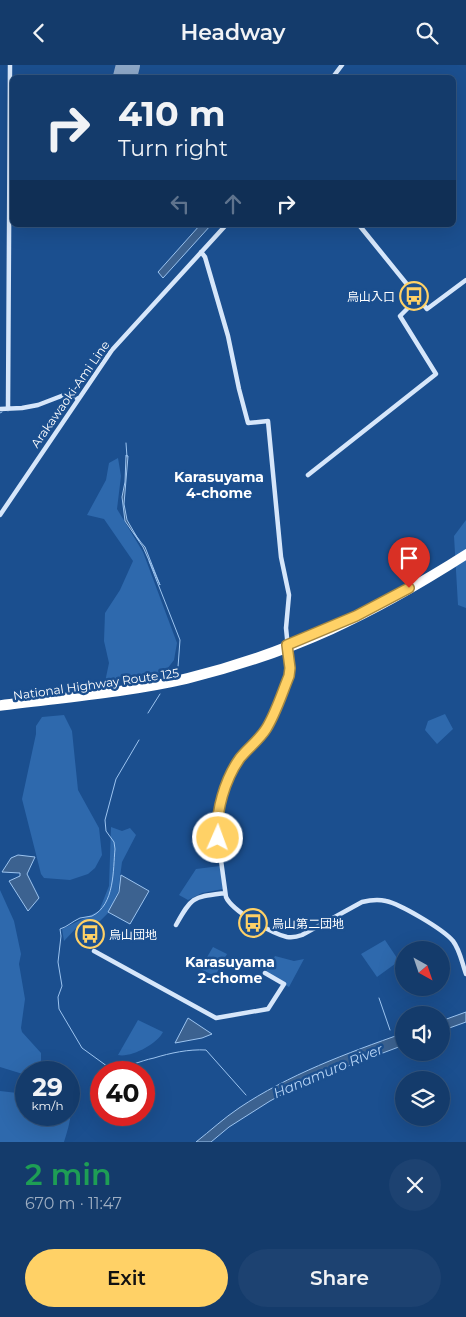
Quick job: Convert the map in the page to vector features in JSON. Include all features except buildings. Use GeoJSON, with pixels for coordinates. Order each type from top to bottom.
{"type":"FeatureCollection","features":[{"type":"Feature","properties":{"kind":"highway","name":"National Highway Route 125"},"geometry":{"type":"LineString","coordinates":[[0,708],[156,687],[221,672],[287,648],[376,606],[466,552]]}},
{"type":"Feature","properties":{"kind":"highway","name":"National Highway Route 125"},"geometry":{"type":"LineString","coordinates":[[0,703],[126,687],[186,676],[320,638],[371,614],[466,557]]}},
{"type":"Feature","properties":{"kind":"street"},"geometry":{"type":"LineString","coordinates":[[8,409],[10,65]]}},
{"type":"Feature","properties":{"kind":"street","name":"Arakawaoki-Ami Line"},"geometry":{"type":"LineString","coordinates":[[0,515],[112,350],[224,227]]}},
{"type":"Feature","properties":{"kind":"street"},"geometry":{"type":"LineString","coordinates":[[361,227],[429,309],[466,280]]}},
{"type":"Feature","properties":{"kind":"street"},"geometry":{"type":"LineString","coordinates":[[201,252],[205,257],[228,336],[248,423],[268,421],[280,557],[289,595],[286,618],[290,671],[266,730],[242,755],[233,769],[220,808],[217,831],[225,893],[228,901],[236,911],[280,935],[292,938],[302,935],[362,902],[379,900],[392,903],[433,925],[452,939],[459,951],[466,973]]}},
{"type":"Feature","properties":{"kind":"street"},"geometry":{"type":"LineString","coordinates":[[308,475],[436,374],[400,316],[418,298]]}},
{"type":"Feature","properties":{"kind":"street"},"geometry":{"type":"LineString","coordinates":[[0,409],[38,405],[64,395],[72,395],[78,399]]}},
{"type":"Feature","properties":{"kind":"street"},"geometry":{"type":"LineString","coordinates":[[176,925],[186,906],[193,899],[225,893]]}},
{"type":"Feature","properties":{"kind":"street"},"geometry":{"type":"LineString","coordinates":[[94,951],[220,1019],[268,1009],[284,985],[265,973]]}},
{"type":"Feature","properties":{"kind":"shaded area"},"geometry":{"type":"Polygon","coordinates":[[[118,458],[121,476],[117,509],[143,552],[177,643],[174,660],[164,673],[105,682],[109,663],[104,641],[105,613],[120,590],[133,561],[104,519],[87,515],[106,480],[109,463],[118,458]]]}},
{"type":"Feature","properties":{"kind":"shaded area"},"geometry":{"type":"Polygon","coordinates":[[[466,520],[466,608],[458,605],[454,536],[466,520]]]}},
{"type":"Feature","properties":{"kind":"shaded area"},"geometry":{"type":"Polygon","coordinates":[[[445,714],[453,729],[437,744],[425,730],[428,721],[445,714]]]}},
{"type":"Feature","properties":{"kind":"shaded area"},"geometry":{"type":"Polygon","coordinates":[[[64,715],[72,731],[78,790],[99,828],[102,855],[95,868],[88,874],[70,880],[44,878],[41,874],[22,799],[36,734],[36,726],[42,717],[64,715]]]}},
{"type":"Feature","properties":{"kind":"shaded area"},"geometry":{"type":"Polygon","coordinates":[[[111,827],[122,831],[130,828],[136,835],[122,862],[118,892],[109,912],[100,921],[79,925],[64,941],[62,929],[99,911],[109,886],[111,827]]]}},
{"type":"Feature","properties":{"kind":"shaded area"},"geometry":{"type":"Polygon","coordinates":[[[220,866],[223,889],[202,893],[188,900],[179,895],[196,869],[220,866]]]}},
{"type":"Feature","properties":{"kind":"shaded area"},"geometry":{"type":"Polygon","coordinates":[[[0,890],[14,921],[21,954],[19,964],[25,999],[21,1028],[22,1032],[41,1053],[41,1061],[15,1061],[15,1072],[0,1067],[0,890]]]}},
{"type":"Feature","properties":{"kind":"shaded area"},"geometry":{"type":"Polygon","coordinates":[[[385,940],[395,955],[395,964],[377,977],[361,954],[385,940]]]}},
{"type":"Feature","properties":{"kind":"shaded area"},"geometry":{"type":"Polygon","coordinates":[[[213,947],[227,954],[215,976],[200,969],[213,947]]]}},
{"type":"Feature","properties":{"kind":"shaded area"},"geometry":{"type":"Polygon","coordinates":[[[275,956],[294,961],[304,959],[289,987],[265,973],[275,956]]]}},
{"type":"Feature","properties":{"kind":"shaded area"},"geometry":{"type":"Polygon","coordinates":[[[138,1020],[163,1032],[160,1037],[143,1049],[130,1054],[118,1055],[138,1020]]]}},
{"type":"Feature","properties":{"kind":"shaded area"},"geometry":{"type":"Polygon","coordinates":[[[0,1091],[15,1093],[15,1126],[68,1126],[64,1142],[0,1142],[0,1091]]]}},
{"type":"Feature","properties":{"kind":"water"},"geometry":{"type":"Polygon","coordinates":[[[198,227],[209,227],[163,278],[158,272],[198,227]]]}},
{"type":"Feature","properties":{"kind":"water"},"geometry":{"type":"Polygon","coordinates":[[[126,455],[128,456],[124,504],[127,520],[145,547],[160,585],[143,547],[125,521],[122,497],[125,482],[126,455]]]}},
{"type":"Feature","properties":{"kind":"water"},"geometry":{"type":"Polygon","coordinates":[[[18,855],[35,857],[27,874],[39,898],[28,911],[9,881],[20,876],[20,873],[2,872],[11,858],[18,855]]]}},
{"type":"Feature","properties":{"kind":"water"},"geometry":{"type":"Polygon","coordinates":[[[121,875],[149,891],[130,924],[108,912],[119,892],[121,875]]]}},
{"type":"Feature","properties":{"kind":"water"},"geometry":{"type":"Polygon","coordinates":[[[466,1012],[466,1022],[450,1028],[450,1018],[466,1012]]]}},
{"type":"Feature","properties":{"kind":"water"},"geometry":{"type":"Polygon","coordinates":[[[188,1018],[212,1034],[202,1038],[175,1043],[188,1018]]]}},
{"type":"Feature","properties":{"kind":"water","name":"Hanamuro River"},"geometry":{"type":"Polygon","coordinates":[[[395,1036],[395,1048],[303,1083],[229,1127],[211,1142],[196,1142],[233,1112],[258,1096],[298,1075],[395,1036]]]}},
{"type":"Feature","properties":{"kind":"waterway"},"geometry":{"type":"LineString","coordinates":[[126,443],[127,457]]}},
{"type":"Feature","properties":{"kind":"waterway"},"geometry":{"type":"LineString","coordinates":[[134,533],[140,541]]}},
{"type":"Feature","properties":{"kind":"waterway"},"geometry":{"type":"LineString","coordinates":[[149,561],[180,640],[178,667]]}},
{"type":"Feature","properties":{"kind":"waterway"},"geometry":{"type":"LineString","coordinates":[[148,713],[160,694]]}},
{"type":"Feature","properties":{"kind":"waterway"},"geometry":{"type":"LineString","coordinates":[[139,740],[116,779],[105,820],[106,831],[114,842],[115,849],[113,876],[109,895],[100,911],[92,916],[80,918],[60,929],[58,962],[62,986],[58,997],[59,1009],[82,1048],[111,1069],[173,1053],[206,1050],[246,1095]]}},
{"type":"Feature","properties":{"kind":"waterway"},"geometry":{"type":"LineString","coordinates":[[379,998],[390,1030]]}},
{"type":"Feature","properties":{"kind":"runway"},"geometry":{"type":"LineString","coordinates":[[126,75],[128,65]]}},
{"type":"Feature","properties":{"kind":"place","name":"烏山入口"},"geometry":{"type":"Point","coordinates":[414,296]}},
{"type":"Feature","properties":{"kind":"place","name":"烏山第二団地"},"geometry":{"type":"Point","coordinates":[253,923]}},
{"type":"Feature","properties":{"kind":"place","name":"烏山団地"},"geometry":{"type":"Point","coordinates":[90,934]}},
{"type":"Feature","properties":{"kind":"district","name":"Karasuyama 4-chome"},"geometry":{"type":"Point","coordinates":[219,486]}},
{"type":"Feature","properties":{"kind":"district","name":"Karasuyama 2-chome"},"geometry":{"type":"Point","coordinates":[230,970]}},
{"type":"Feature","properties":{"kind":"route"},"geometry":{"type":"LineString","coordinates":[[218,838],[217,822],[220,808],[233,769],[242,755],[266,730],[289,676],[290,668],[287,645],[356,616],[409,588]]}}]}
